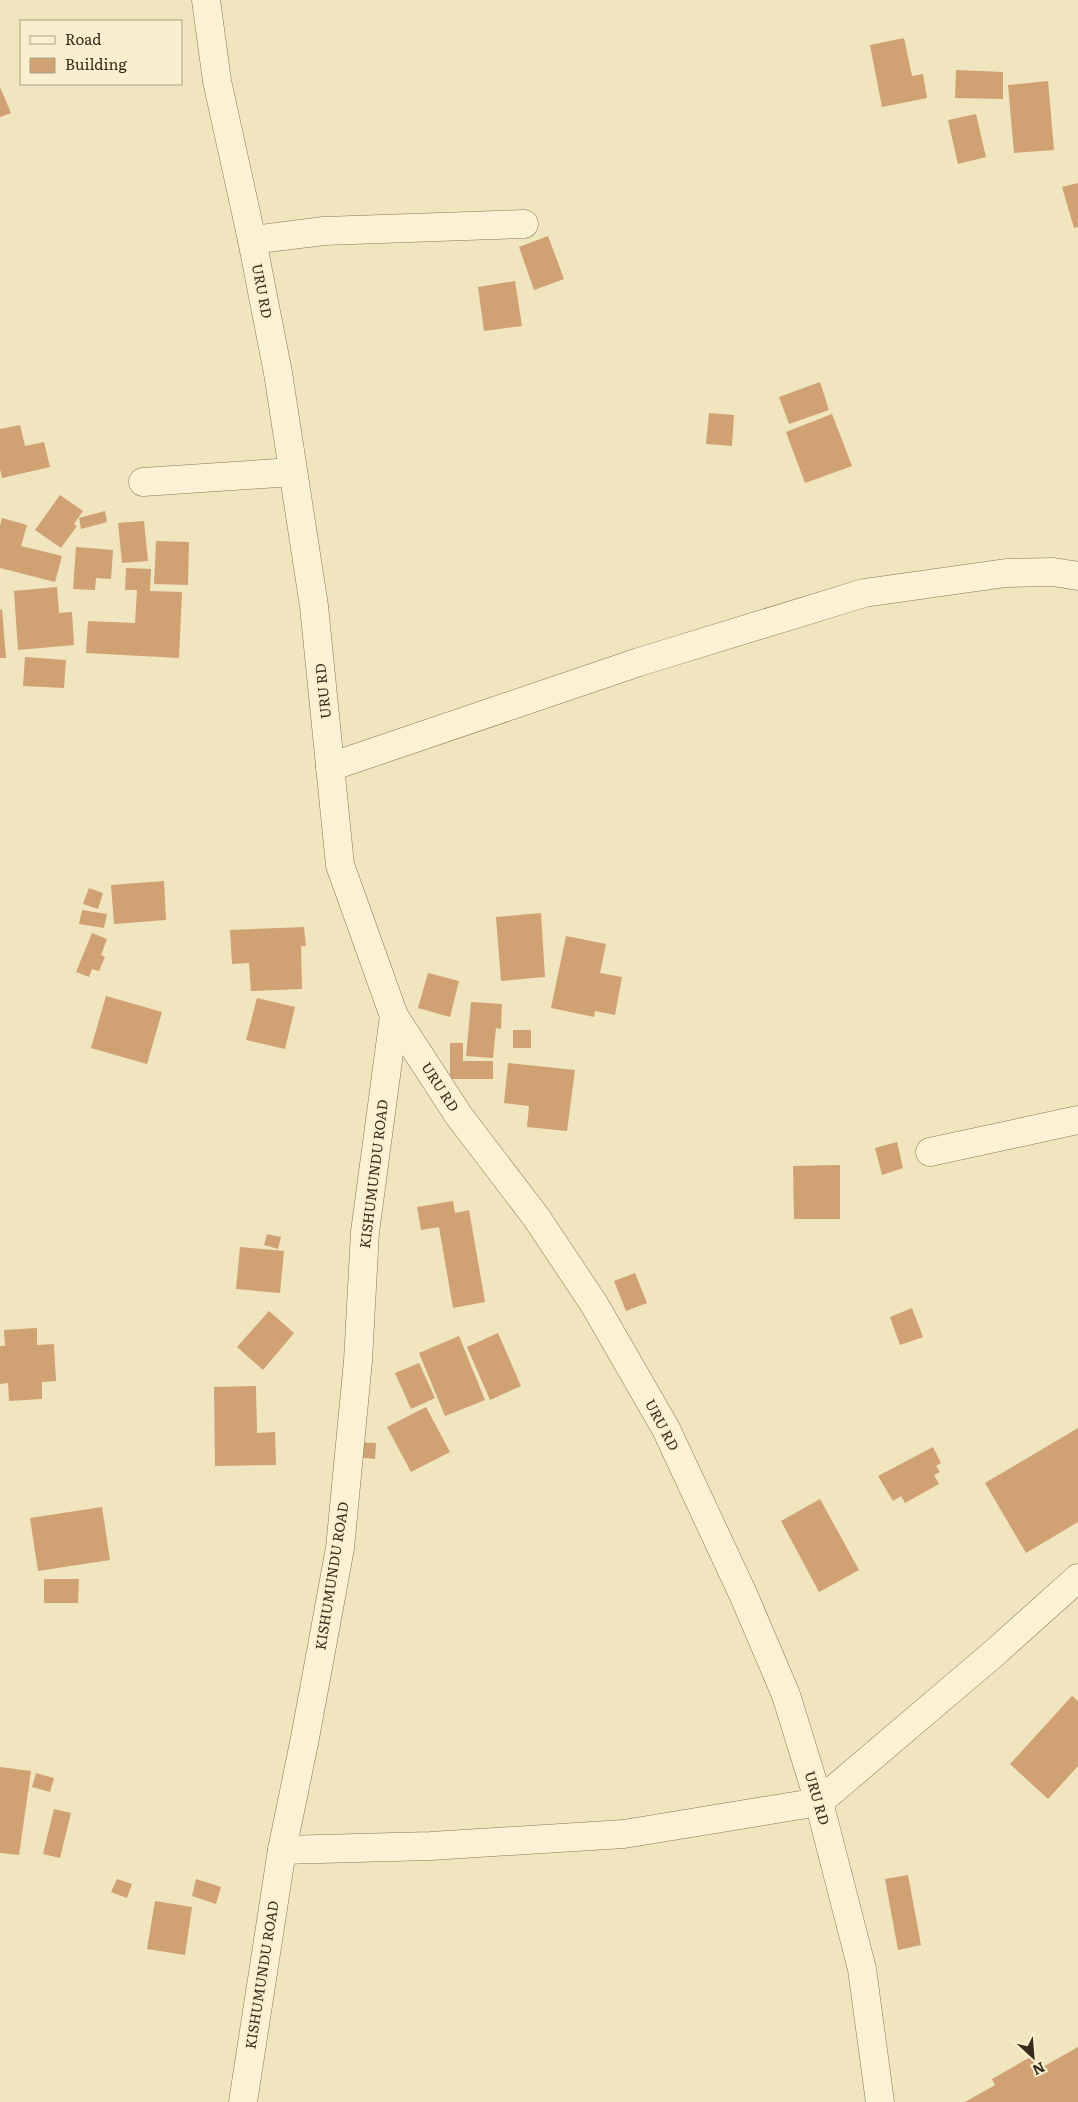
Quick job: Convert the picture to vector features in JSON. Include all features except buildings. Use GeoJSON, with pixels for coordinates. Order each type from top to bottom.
{"type":"FeatureCollection","features":[{"type":"Feature","properties":{"kind":"street","name":"URU RD"},"geometry":{"type":"LineString","coordinates":[[206,0],[217,81],[252,240],[278,373],[314,606],[340,865],[394,1016],[459,1116],[536,1217],[594,1304],[666,1429],[743,1594],[786,1694],[819,1802],[862,1969],[880,2102]]}},
{"type":"Feature","properties":{"kind":"street"},"geometry":{"type":"LineString","coordinates":[[252,240],[324,231],[524,224]]}},
{"type":"Feature","properties":{"kind":"street"},"geometry":{"type":"LineString","coordinates":[[143,482],[293,472]]}},
{"type":"Feature","properties":{"kind":"street"},"geometry":{"type":"LineString","coordinates":[[330,767],[639,662],[864,593],[1006,573],[1053,572],[1078,576]]}},
{"type":"Feature","properties":{"kind":"street","name":"KISHUMUNDU ROAD"},"geometry":{"type":"LineString","coordinates":[[243,2102],[282,1850],[340,1548],[358,1361],[365,1232],[394,1016]]}},
{"type":"Feature","properties":{"kind":"street"},"geometry":{"type":"LineString","coordinates":[[930,1152],[1078,1120]]}},
{"type":"Feature","properties":{"kind":"street"},"geometry":{"type":"LineString","coordinates":[[282,1850],[431,1846],[624,1834],[819,1802],[1078,1578]]}}]}
